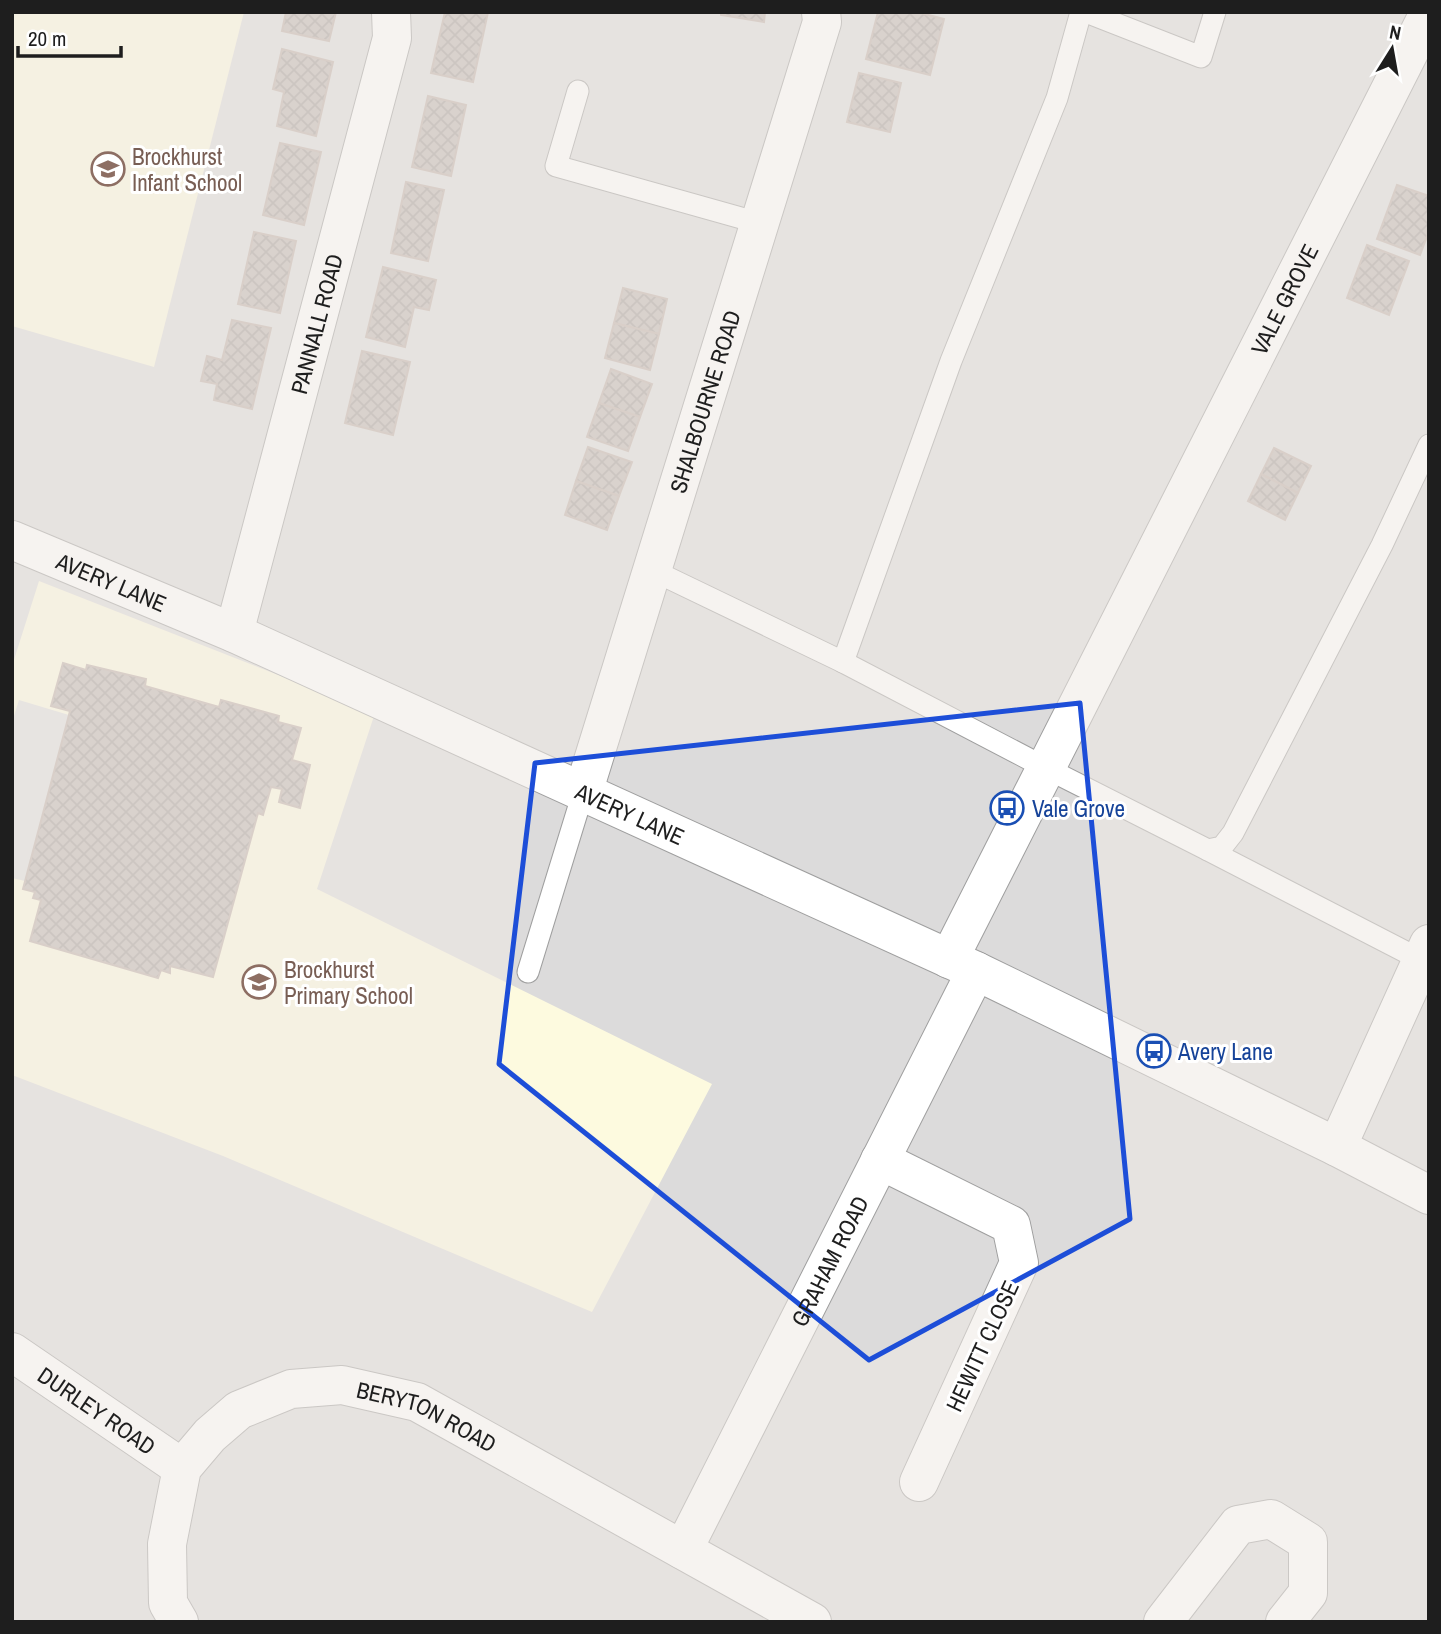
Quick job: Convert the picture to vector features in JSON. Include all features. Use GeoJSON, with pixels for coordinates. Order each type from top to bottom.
{"type":"FeatureCollection","features":[{"type":"Feature","properties":{"kind":"street","name":"PANNALL ROAD"},"geometry":{"type":"LineString","coordinates":[[234,633],[392,38],[391,12]]}},
{"type":"Feature","properties":{"kind":"street","name":"SHALBOURNE ROAD"},"geometry":{"type":"LineString","coordinates":[[583,793],[822,22],[821,12]]}},
{"type":"Feature","properties":{"kind":"street","name":"VALE GROVE"},"geometry":{"type":"LineString","coordinates":[[962,965],[1046,768],[1429,13]]}},
{"type":"Feature","properties":{"kind":"street","name":"AVERY LANE"},"geometry":{"type":"LineString","coordinates":[[12,540],[234,633],[962,965],[1429,1195]]}},
{"type":"Feature","properties":{"kind":"street"},"geometry":{"type":"LineString","coordinates":[[1336,1147],[1426,956]]}},
{"type":"Feature","properties":{"kind":"street","name":"GRAHAM ROAD"},"geometry":{"type":"LineString","coordinates":[[682,1550],[880,1160],[962,965]]}},
{"type":"Feature","properties":{"kind":"street","name":"HEWITT CLOSE"},"geometry":{"type":"LineString","coordinates":[[880,1160],[1012,1225],[1019,1263],[919,1482]]}},
{"type":"Feature","properties":{"kind":"street","name":"DURLEY ROAD"},"geometry":{"type":"LineString","coordinates":[[12,1352],[182,1468]]}},
{"type":"Feature","properties":{"kind":"street","name":"BERYTON ROAD"},"geometry":{"type":"LineString","coordinates":[[179,1622],[168,1603],[167,1544],[182,1468],[210,1435],[239,1410],[291,1389],[342,1385],[417,1402],[812,1622]]}},
{"type":"Feature","properties":{"kind":"street"},"geometry":{"type":"LineString","coordinates":[[1163,1622],[1238,1525],[1271,1519],[1308,1542],[1308,1593],[1285,1622]]}},
{"type":"Feature","properties":{"kind":"lane"},"geometry":{"type":"LineString","coordinates":[[843,662],[950,361],[1057,98],[1081,12]]}},
{"type":"Feature","properties":{"kind":"lane"},"geometry":{"type":"LineString","coordinates":[[1086,12],[1201,57],[1215,12]]}},
{"type":"Feature","properties":{"kind":"lane"},"geometry":{"type":"LineString","coordinates":[[578,90],[556,166],[759,223]]}},
{"type":"Feature","properties":{"kind":"lane"},"geometry":{"type":"LineString","coordinates":[[1208,850],[1222,847],[1233,834],[1381,545],[1429,445]]}},
{"type":"Feature","properties":{"kind":"lane"},"geometry":{"type":"LineString","coordinates":[[652,570],[843,662],[1208,850],[1426,956]]}},
{"type":"Feature","properties":{"kind":"lane"},"geometry":{"type":"LineString","coordinates":[[528,972],[583,793]]}},
{"type":"Feature","properties":{"kind":"highlighted area"},"geometry":{"type":"Polygon","coordinates":[[[1080,703],[1130,1219],[869,1360],[499,1064],[535,763],[1080,703]]]}},
{"type":"Feature","properties":{"kind":"shaded area"},"geometry":{"type":"Polygon","coordinates":[[[12,12],[1429,12],[1429,1622],[12,1622],[12,12]]]}},
{"type":"Feature","properties":{"kind":"shaded area","name":"Brockhurst Infant School"},"geometry":{"type":"Polygon","coordinates":[[[12,12],[244,12],[154,367],[12,326],[12,12]]]}},
{"type":"Feature","properties":{"kind":"shaded area","name":"Brockhurst Primary School"},"geometry":{"type":"Polygon","coordinates":[[[39,581],[375,713],[317,889],[712,1084],[592,1312],[223,1156],[12,1075],[12,666],[39,581]]]}},
{"type":"Feature","properties":{"kind":"shaded area"},"geometry":{"type":"Polygon","coordinates":[[[19,700],[69,715],[25,881],[12,878],[12,722],[19,700]]]}},
{"type":"Feature","properties":{"kind":"building"},"geometry":{"type":"Polygon","coordinates":[[[286,12],[336,12],[329,41],[282,31],[286,12]]]}},
{"type":"Feature","properties":{"kind":"building"},"geometry":{"type":"Polygon","coordinates":[[[445,12],[488,12],[473,82],[431,73],[445,12]]]}},
{"type":"Feature","properties":{"kind":"building"},"geometry":{"type":"Polygon","coordinates":[[[721,12],[765,12],[764,22],[721,15],[721,12]]]}},
{"type":"Feature","properties":{"kind":"building"},"geometry":{"type":"Polygon","coordinates":[[[878,12],[917,12],[944,19],[930,75],[866,59],[878,12]]]}},
{"type":"Feature","properties":{"kind":"building"},"geometry":{"type":"Polygon","coordinates":[[[282,49],[333,62],[316,136],[277,126],[284,92],[273,89],[282,49]]]}},
{"type":"Feature","properties":{"kind":"building"},"geometry":{"type":"Polygon","coordinates":[[[859,73],[901,83],[890,132],[847,122],[859,73]]]}},
{"type":"Feature","properties":{"kind":"building"},"geometry":{"type":"Polygon","coordinates":[[[428,96],[466,105],[451,176],[412,167],[428,96]]]}},
{"type":"Feature","properties":{"kind":"building"},"geometry":{"type":"Polygon","coordinates":[[[280,143],[321,152],[304,225],[263,215],[280,143]]]}},
{"type":"Feature","properties":{"kind":"building"},"geometry":{"type":"Polygon","coordinates":[[[406,182],[444,190],[428,261],[391,253],[406,182]]]}},
{"type":"Feature","properties":{"kind":"building"},"geometry":{"type":"Polygon","coordinates":[[[1397,185],[1429,196],[1429,231],[1420,255],[1377,239],[1397,185]]]}},
{"type":"Feature","properties":{"kind":"building"},"geometry":{"type":"Polygon","coordinates":[[[254,232],[296,241],[280,313],[238,304],[254,232]]]}},
{"type":"Feature","properties":{"kind":"building"},"geometry":{"type":"Polygon","coordinates":[[[1367,245],[1409,261],[1389,315],[1347,298],[1367,245]]]}},
{"type":"Feature","properties":{"kind":"building"},"geometry":{"type":"Polygon","coordinates":[[[383,267],[436,280],[429,310],[414,307],[405,347],[366,337],[383,267]]]}},
{"type":"Feature","properties":{"kind":"building"},"geometry":{"type":"Polygon","coordinates":[[[623,288],[667,299],[659,334],[614,323],[623,288]]]}},
{"type":"Feature","properties":{"kind":"building"},"geometry":{"type":"Polygon","coordinates":[[[232,320],[271,328],[252,409],[214,400],[217,384],[201,381],[207,356],[222,360],[232,320]]]}},
{"type":"Feature","properties":{"kind":"building"},"geometry":{"type":"Polygon","coordinates":[[[614,323],[659,334],[650,370],[605,358],[614,323]]]}},
{"type":"Feature","properties":{"kind":"building"},"geometry":{"type":"Polygon","coordinates":[[[362,351],[410,362],[393,435],[345,423],[362,351]]]}},
{"type":"Feature","properties":{"kind":"building"},"geometry":{"type":"Polygon","coordinates":[[[611,369],[652,384],[640,417],[599,403],[611,369]]]}},
{"type":"Feature","properties":{"kind":"building"},"geometry":{"type":"Polygon","coordinates":[[[599,403],[640,417],[628,451],[587,437],[599,403]]]}},
{"type":"Feature","properties":{"kind":"building"},"geometry":{"type":"Polygon","coordinates":[[[588,447],[632,462],[619,496],[576,481],[588,447]]]}},
{"type":"Feature","properties":{"kind":"building"},"geometry":{"type":"Polygon","coordinates":[[[1274,448],[1311,466],[1298,493],[1261,474],[1274,448]]]}},
{"type":"Feature","properties":{"kind":"building"},"geometry":{"type":"Polygon","coordinates":[[[1261,474],[1298,493],[1285,520],[1248,501],[1261,474]]]}},
{"type":"Feature","properties":{"kind":"building"},"geometry":{"type":"Polygon","coordinates":[[[576,481],[619,496],[607,530],[565,515],[576,481]]]}},
{"type":"Feature","properties":{"kind":"building"},"geometry":{"type":"Polygon","coordinates":[[[63,663],[86,670],[87,665],[146,679],[145,686],[219,707],[221,700],[279,716],[278,722],[301,728],[292,760],[310,765],[300,808],[279,802],[282,789],[271,787],[263,815],[258,813],[213,977],[170,966],[170,973],[161,970],[158,978],[30,941],[41,900],[33,898],[35,892],[23,889],[70,711],[51,706],[63,663]]]}},
{"type":"Feature","properties":{"kind":"place","name":"Brockhurst Infant School"},"geometry":{"type":"Point","coordinates":[108,169]}},
{"type":"Feature","properties":{"kind":"place","name":"Vale Grove"},"geometry":{"type":"Point","coordinates":[1007,808]}},
{"type":"Feature","properties":{"kind":"place","name":"Brockhurst Primary School"},"geometry":{"type":"Point","coordinates":[259,982]}},
{"type":"Feature","properties":{"kind":"place","name":"Avery Lane"},"geometry":{"type":"Point","coordinates":[1154,1051]}}]}
